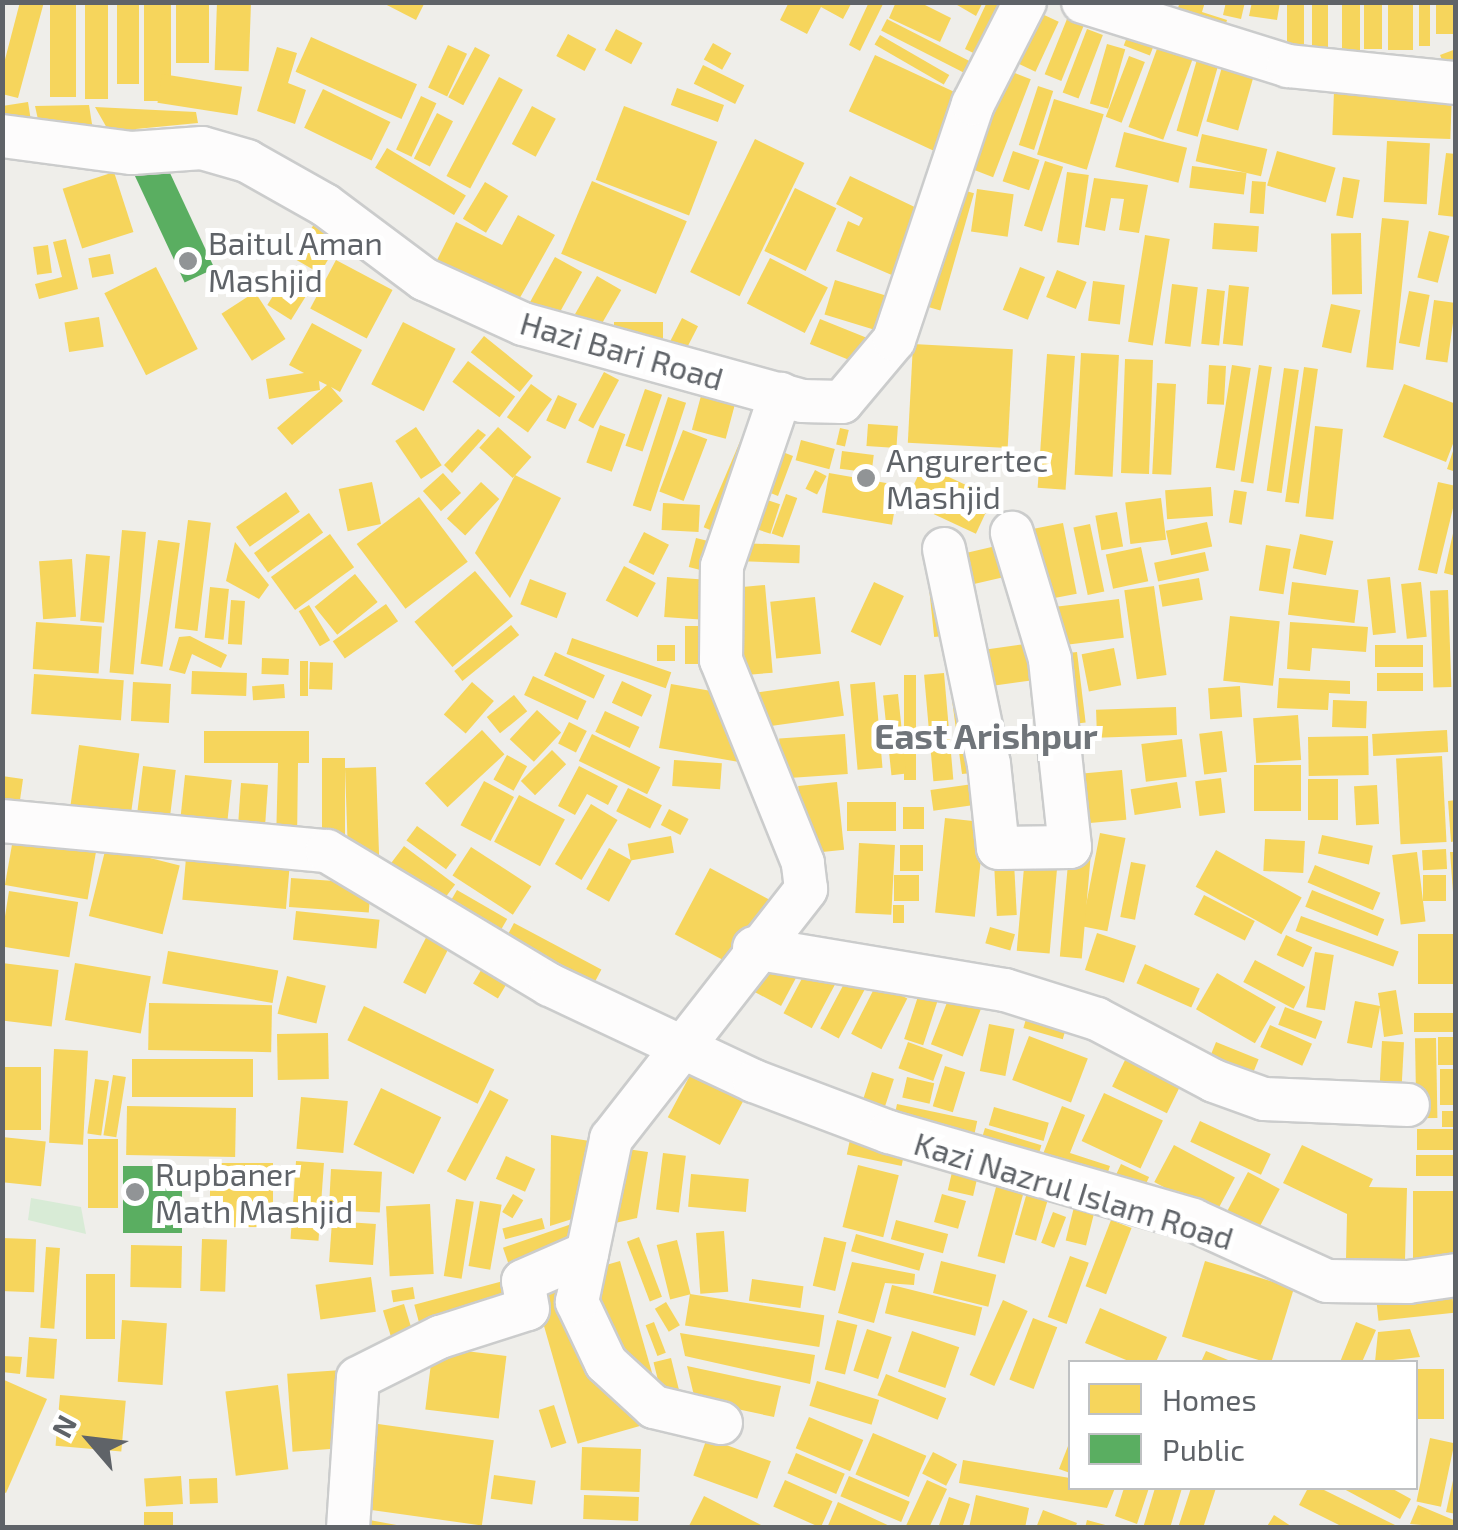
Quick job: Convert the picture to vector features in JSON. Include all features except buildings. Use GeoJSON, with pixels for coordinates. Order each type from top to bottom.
{"type":"FeatureCollection","features":[{"type":"Feature","properties":{"kind":"street","name":"Hazi Bari Road"},"geometry":{"type":"LineString","coordinates":[[2,136],[132,153],[202,148],[247,161],[325,205],[424,279],[523,324],[781,394],[842,402],[894,340],[973,104],[1024,2]]}},
{"type":"Feature","properties":{"kind":"street"},"geometry":{"type":"LineString","coordinates":[[1083,2],[1166,16],[1288,66],[1456,83]]}},
{"type":"Feature","properties":{"kind":"street"},"geometry":{"type":"LineString","coordinates":[[722,1423],[654,1407],[606,1363],[576,1302],[611,1139],[678,1044],[806,889],[807,874],[721,660],[722,566],[781,394]]}},
{"type":"Feature","properties":{"kind":"street"},"geometry":{"type":"LineString","coordinates":[[944,549],[989,764],[998,848],[1070,847],[1050,660],[1012,533]]}},
{"type":"Feature","properties":{"kind":"street","name":"Kazi Nazrul Islam Road"},"geometry":{"type":"LineString","coordinates":[[2,821],[328,852],[550,985],[754,1081],[889,1132],[1192,1220],[1327,1280],[1408,1282],[1456,1275]]}},
{"type":"Feature","properties":{"kind":"street"},"geometry":{"type":"LineString","coordinates":[[754,948],[1006,990],[1097,1019],[1214,1081],[1264,1099],[1408,1106]]}},
{"type":"Feature","properties":{"kind":"street"},"geometry":{"type":"LineString","coordinates":[[348,1528],[358,1378],[440,1337],[528,1308],[522,1281],[587,1254]]}},
{"type":"Feature","properties":{"kind":"green space"},"geometry":{"type":"Polygon","coordinates":[[[31,1198],[81,1207],[86,1234],[28,1220],[31,1198]]]}},
{"type":"Feature","properties":{"kind":"place","name":"Baitul Aman Mashjid"},"geometry":{"type":"Point","coordinates":[188,261]}},
{"type":"Feature","properties":{"kind":"place","name":"Angurertec Mashjid"},"geometry":{"type":"Point","coordinates":[866,478]}},
{"type":"Feature","properties":{"kind":"place","name":"Rupbaner Math Mashjid"},"geometry":{"type":"Point","coordinates":[135,1192]}},
{"type":"Feature","properties":{"kind":"district","name":"East Arishpur"},"geometry":{"type":"Point","coordinates":[986,735]}}]}
